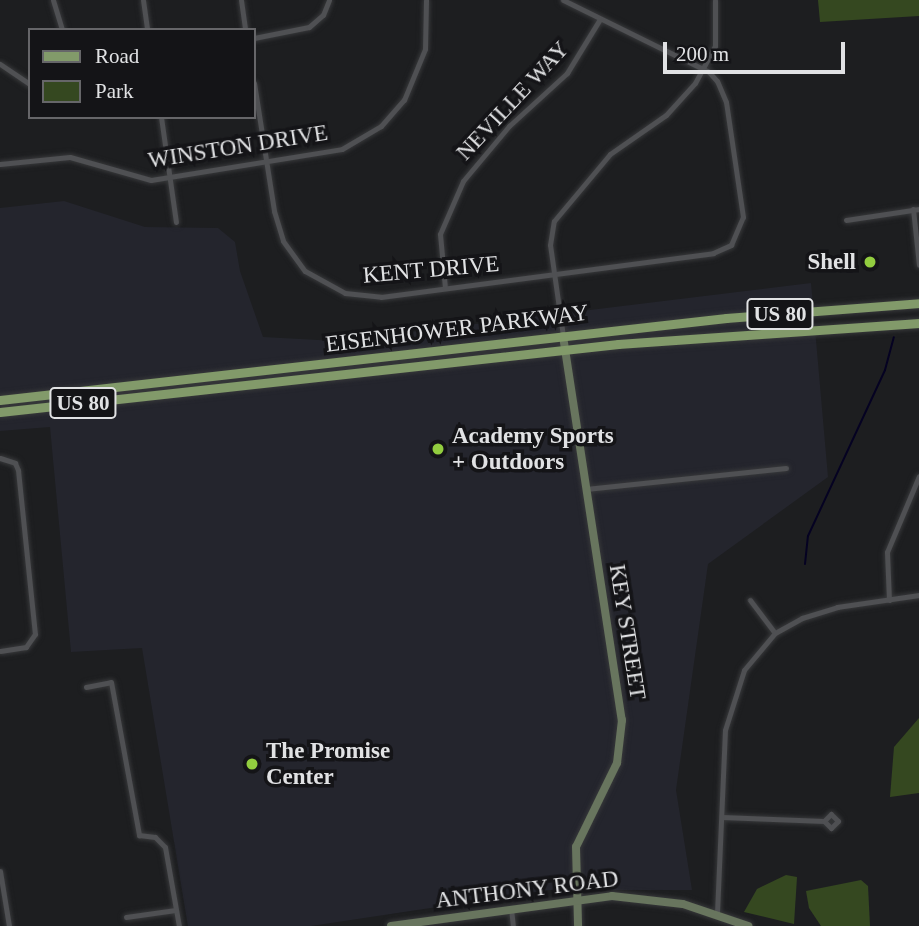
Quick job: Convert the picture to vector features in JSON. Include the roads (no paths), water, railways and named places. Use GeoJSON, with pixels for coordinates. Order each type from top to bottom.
{"type":"FeatureCollection","features":[{"type":"Feature","properties":{"kind":"main road","name":"EISENHOWER PARKWAY"},"geometry":{"type":"LineString","coordinates":[[0,400],[563,336],[919,303]]}},
{"type":"Feature","properties":{"kind":"main road","name":"EISENHOWER PARKWAY"},"geometry":{"type":"LineString","coordinates":[[0,412],[564,350],[919,323]]}},
{"type":"Feature","properties":{"kind":"street"},"geometry":{"type":"LineString","coordinates":[[53,0],[61,28]]}},
{"type":"Feature","properties":{"kind":"street"},"geometry":{"type":"LineString","coordinates":[[143,0],[147,28]]}},
{"type":"Feature","properties":{"kind":"street"},"geometry":{"type":"LineString","coordinates":[[241,0],[245,28]]}},
{"type":"Feature","properties":{"kind":"street"},"geometry":{"type":"LineString","coordinates":[[256,38],[309,27],[323,15],[329,0]]}},
{"type":"Feature","properties":{"kind":"street","name":"WINSTON DRIVE"},"geometry":{"type":"LineString","coordinates":[[0,164],[69,157],[142,180],[342,149],[371,134],[394,114],[422,62],[426,0]]}},
{"type":"Feature","properties":{"kind":"street"},"geometry":{"type":"LineString","coordinates":[[554,274],[713,253],[737,238],[743,217],[726,103],[717,81],[703,69],[562,0]]}},
{"type":"Feature","properties":{"kind":"street"},"geometry":{"type":"LineString","coordinates":[[563,336],[550,232],[554,221],[610,154],[666,115],[703,69],[715,46],[715,0]]}},
{"type":"Feature","properties":{"kind":"street","name":"NEVILLE WAY"},"geometry":{"type":"LineString","coordinates":[[445,288],[440,234],[463,181],[509,126],[567,73],[600,19]]}},
{"type":"Feature","properties":{"kind":"street"},"geometry":{"type":"LineString","coordinates":[[0,64],[28,83]]}},
{"type":"Feature","properties":{"kind":"street","name":"KENT DRIVE"},"geometry":{"type":"LineString","coordinates":[[256,95],[279,231],[291,254],[314,278],[345,293],[369,297],[554,274]]}},
{"type":"Feature","properties":{"kind":"street"},"geometry":{"type":"LineString","coordinates":[[161,119],[176,222]]}},
{"type":"Feature","properties":{"kind":"street"},"geometry":{"type":"LineString","coordinates":[[846,220],[916,209],[919,265]]}},
{"type":"Feature","properties":{"kind":"street","name":"KEY STREET"},"geometry":{"type":"LineString","coordinates":[[563,336],[622,731],[617,763],[576,847],[575,899],[578,926]]}},
{"type":"Feature","properties":{"kind":"street"},"geometry":{"type":"LineString","coordinates":[[0,458],[15,463],[18,470],[35,634],[26,647],[0,651]]}},
{"type":"Feature","properties":{"kind":"street"},"geometry":{"type":"LineString","coordinates":[[586,489],[786,468]]}},
{"type":"Feature","properties":{"kind":"street"},"geometry":{"type":"LineString","coordinates":[[889,600],[887,552],[919,476]]}},
{"type":"Feature","properties":{"kind":"street"},"geometry":{"type":"LineString","coordinates":[[717,914],[729,706],[744,670],[775,633],[822,610],[919,596]]}},
{"type":"Feature","properties":{"kind":"street"},"geometry":{"type":"LineString","coordinates":[[750,600],[775,633]]}},
{"type":"Feature","properties":{"kind":"street"},"geometry":{"type":"LineString","coordinates":[[86,687],[111,682],[139,835],[155,837],[165,847],[180,926]]}},
{"type":"Feature","properties":{"kind":"street"},"geometry":{"type":"LineString","coordinates":[[722,817],[824,821]]}},
{"type":"Feature","properties":{"kind":"street"},"geometry":{"type":"LineString","coordinates":[[0,871],[9,926]]}},
{"type":"Feature","properties":{"kind":"street","name":"ANTHONY ROAD"},"geometry":{"type":"LineString","coordinates":[[391,926],[444,922],[511,908],[575,899],[635,897],[717,914],[748,926]]}},
{"type":"Feature","properties":{"kind":"street"},"geometry":{"type":"LineString","coordinates":[[511,908],[513,926]]}},
{"type":"Feature","properties":{"kind":"street"},"geometry":{"type":"LineString","coordinates":[[125,917],[176,910]]}},
{"type":"Feature","properties":{"kind":"waterway"},"geometry":{"type":"LineString","coordinates":[[805,564],[808,536],[885,370],[894,337]]}},
{"type":"Feature","properties":{"kind":"place","name":"Shell"},"geometry":{"type":"Point","coordinates":[870,262]}},
{"type":"Feature","properties":{"kind":"place","name":"Academy Sports + Outdoors"},"geometry":{"type":"Point","coordinates":[438,449]}},
{"type":"Feature","properties":{"kind":"place","name":"The Promise Center"},"geometry":{"type":"Point","coordinates":[252,764]}}]}
